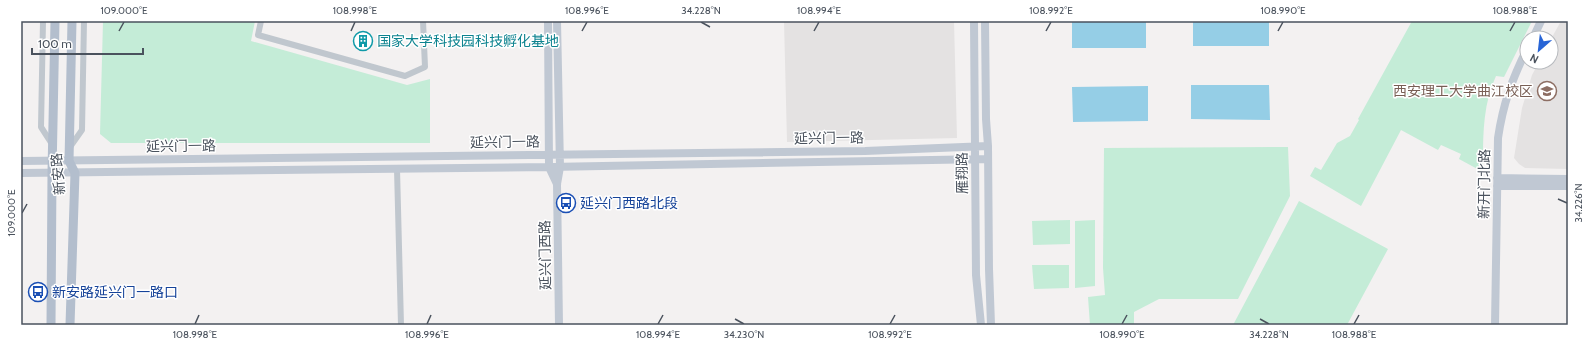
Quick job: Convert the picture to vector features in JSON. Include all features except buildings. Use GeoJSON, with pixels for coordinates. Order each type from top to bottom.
{"type":"FeatureCollection","features":[{"type":"Feature","properties":{"kind":"main road","name":"新安路"},"geometry":{"type":"LineString","coordinates":[[51,325],[55,21]]}},
{"type":"Feature","properties":{"kind":"main road","name":"新安路"},"geometry":{"type":"LineString","coordinates":[[70,325],[75,173],[69,161],[72,21]]}},
{"type":"Feature","properties":{"kind":"street"},"geometry":{"type":"LineString","coordinates":[[43,21],[41,127],[53,146]]}},
{"type":"Feature","properties":{"kind":"street"},"geometry":{"type":"LineString","coordinates":[[69,148],[82,130],[84,21]]}},
{"type":"Feature","properties":{"kind":"street"},"geometry":{"type":"LineString","coordinates":[[261,21],[258,35],[405,76],[425,67],[423,21]]}},
{"type":"Feature","properties":{"kind":"street","name":"延兴门西路"},"geometry":{"type":"LineString","coordinates":[[548,21],[549,167],[557,184]]}},
{"type":"Feature","properties":{"kind":"street","name":"延兴门西路"},"geometry":{"type":"LineString","coordinates":[[558,21],[560,154],[560,167],[557,184],[559,325]]}},
{"type":"Feature","properties":{"kind":"street","name":"雁翔路"},"geometry":{"type":"LineString","coordinates":[[974,21],[976,276],[981,325]]}},
{"type":"Feature","properties":{"kind":"street","name":"雁翔路"},"geometry":{"type":"LineString","coordinates":[[985,21],[991,325]]}},
{"type":"Feature","properties":{"kind":"street","name":"新开门北路"},"geometry":{"type":"LineString","coordinates":[[1495,325],[1498,138],[1504,103],[1519,66]]}},
{"type":"Feature","properties":{"kind":"street","name":"延兴门一路"},"geometry":{"type":"LineString","coordinates":[[21,161],[865,151],[988,146]]}},
{"type":"Feature","properties":{"kind":"street","name":"延兴门一路"},"geometry":{"type":"LineString","coordinates":[[21,173],[560,167],[988,159]]}},
{"type":"Feature","properties":{"kind":"street"},"geometry":{"type":"LineString","coordinates":[[397,169],[401,325]]}},
{"type":"Feature","properties":{"kind":"street"},"geometry":{"type":"LineString","coordinates":[[1497,182],[1568,179]]}},
{"type":"Feature","properties":{"kind":"street"},"geometry":{"type":"LineString","coordinates":[[1497,182],[1568,186]]}},
{"type":"Feature","properties":{"kind":"shaded area"},"geometry":{"type":"Polygon","coordinates":[[[784,21],[954,21],[957,138],[787,142],[784,21]]]}},
{"type":"Feature","properties":{"kind":"shaded area","name":"西安理工大学曲江校区"},"geometry":{"type":"Polygon","coordinates":[[[1561,21],[1568,21],[1568,169],[1525,168],[1514,158],[1522,108],[1535,70],[1559,70],[1559,30],[1556,30],[1561,21]]]}},
{"type":"Feature","properties":{"kind":"green space"},"geometry":{"type":"Polygon","coordinates":[[[103,21],[255,21],[251,41],[407,85],[430,79],[430,143],[111,143],[100,134],[103,21]]]}},
{"type":"Feature","properties":{"kind":"green space"},"geometry":{"type":"Polygon","coordinates":[[[1412,21],[1532,21],[1528,30],[1519,30],[1519,47],[1504,77],[1496,76],[1491,87],[1484,123],[1483,172],[1459,159],[1461,154],[1441,145],[1438,150],[1401,130],[1361,206],[1310,176],[1315,167],[1321,170],[1337,143],[1350,136],[1359,120],[1358,119],[1412,21]]]}},
{"type":"Feature","properties":{"kind":"green space"},"geometry":{"type":"Polygon","coordinates":[[[1288,147],[1290,196],[1238,299],[1159,299],[1134,312],[1134,325],[1090,325],[1088,297],[1105,295],[1103,268],[1104,148],[1288,147]]]}},
{"type":"Feature","properties":{"kind":"green space"},"geometry":{"type":"Polygon","coordinates":[[[1299,201],[1388,249],[1347,325],[1233,325],[1299,201]]]}},
{"type":"Feature","properties":{"kind":"green space"},"geometry":{"type":"Polygon","coordinates":[[[1070,220],[1070,244],[1033,245],[1032,221],[1070,220]]]}},
{"type":"Feature","properties":{"kind":"green space"},"geometry":{"type":"Polygon","coordinates":[[[1095,220],[1095,286],[1075,288],[1075,221],[1095,220]]]}},
{"type":"Feature","properties":{"kind":"green space"},"geometry":{"type":"Polygon","coordinates":[[[1032,265],[1069,265],[1069,288],[1034,289],[1032,265]]]}},
{"type":"Feature","properties":{"kind":"water"},"geometry":{"type":"Polygon","coordinates":[[[1072,21],[1146,21],[1146,48],[1072,48],[1072,21]]]}},
{"type":"Feature","properties":{"kind":"water"},"geometry":{"type":"Polygon","coordinates":[[[1193,21],[1269,21],[1269,46],[1193,46],[1193,21]]]}},
{"type":"Feature","properties":{"kind":"water"},"geometry":{"type":"Polygon","coordinates":[[[1191,85],[1269,85],[1270,120],[1191,119],[1191,85]]]}},
{"type":"Feature","properties":{"kind":"water"},"geometry":{"type":"Polygon","coordinates":[[[1148,86],[1148,121],[1073,122],[1072,87],[1148,86]]]}},
{"type":"Feature","properties":{"kind":"place","name":"国家大学科技园科技孵化基地"},"geometry":{"type":"Point","coordinates":[363,41]}},
{"type":"Feature","properties":{"kind":"place","name":"西安理工大学曲江校区"},"geometry":{"type":"Point","coordinates":[1547,91]}},
{"type":"Feature","properties":{"kind":"place","name":"延兴门西路北段"},"geometry":{"type":"Point","coordinates":[566,203]}},
{"type":"Feature","properties":{"kind":"place","name":"新安路延兴门一路口"},"geometry":{"type":"Point","coordinates":[38,292]}}]}
